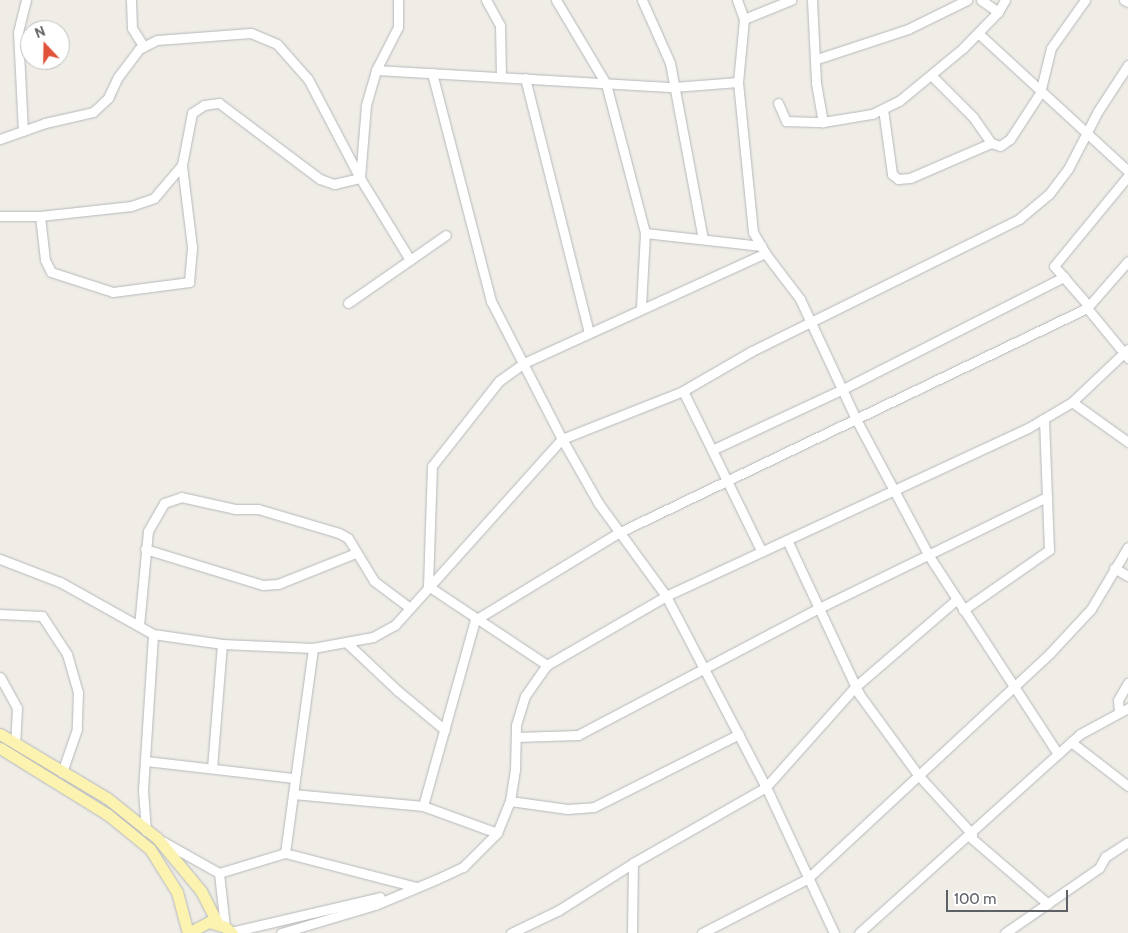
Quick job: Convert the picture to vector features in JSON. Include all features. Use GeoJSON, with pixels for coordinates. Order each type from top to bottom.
{"type":"FeatureCollection","features":[{"type":"Feature","properties":{"kind":"main road"},"geometry":{"type":"LineString","coordinates":[[0,734],[108,798],[146,831],[157,838],[201,891],[226,929]]}},
{"type":"Feature","properties":{"kind":"main road"},"geometry":{"type":"LineString","coordinates":[[0,748],[107,814],[150,849],[177,892],[188,933],[201,924],[226,929]]}},
{"type":"Feature","properties":{"kind":"street"},"geometry":{"type":"LineString","coordinates":[[23,131],[18,32],[26,0]]}},
{"type":"Feature","properties":{"kind":"street"},"geometry":{"type":"LineString","coordinates":[[131,0],[132,28],[144,46]]}},
{"type":"Feature","properties":{"kind":"street"},"geometry":{"type":"LineString","coordinates":[[360,178],[366,106],[376,70],[398,27],[398,0]]}},
{"type":"Feature","properties":{"kind":"street"},"geometry":{"type":"LineString","coordinates":[[486,0],[500,25],[501,76]]}},
{"type":"Feature","properties":{"kind":"street"},"geometry":{"type":"LineString","coordinates":[[556,0],[606,84],[645,233],[641,308]]}},
{"type":"Feature","properties":{"kind":"street"},"geometry":{"type":"LineString","coordinates":[[642,0],[670,63],[703,240]]}},
{"type":"Feature","properties":{"kind":"street"},"geometry":{"type":"LineString","coordinates":[[737,0],[744,19],[738,82],[753,232],[763,250],[800,299],[857,421],[929,556],[1013,689],[1058,754]]}},
{"type":"Feature","properties":{"kind":"street"},"geometry":{"type":"LineString","coordinates":[[744,19],[791,0]]}},
{"type":"Feature","properties":{"kind":"street"},"geometry":{"type":"LineString","coordinates":[[812,0],[817,59],[816,83],[823,122]]}},
{"type":"Feature","properties":{"kind":"street"},"geometry":{"type":"LineString","coordinates":[[817,59],[908,29],[967,0]]}},
{"type":"Feature","properties":{"kind":"street"},"geometry":{"type":"LineString","coordinates":[[981,0],[998,12]]}},
{"type":"Feature","properties":{"kind":"street"},"geometry":{"type":"LineString","coordinates":[[778,103],[786,121],[823,122],[872,114],[883,109],[932,76],[978,33],[998,12],[1005,0]]}},
{"type":"Feature","properties":{"kind":"street"},"geometry":{"type":"LineString","coordinates":[[932,76],[973,117],[991,143],[1000,146],[1010,139],[1040,93],[1051,48],[1086,0]]}},
{"type":"Feature","properties":{"kind":"street"},"geometry":{"type":"LineString","coordinates":[[1124,0],[1128,2]]}},
{"type":"Feature","properties":{"kind":"street"},"geometry":{"type":"LineString","coordinates":[[0,139],[93,112],[108,98],[118,77],[144,46],[157,40],[183,36],[251,33],[277,44],[308,79],[360,178],[410,260]]}},
{"type":"Feature","properties":{"kind":"street"},"geometry":{"type":"LineString","coordinates":[[978,33],[1040,93],[1086,131],[1128,171]]}},
{"type":"Feature","properties":{"kind":"street"},"geometry":{"type":"LineString","coordinates":[[0,559],[60,582],[153,634],[222,644],[313,648],[373,637],[395,625],[428,586],[562,439],[683,391],[752,351],[1019,219],[1049,194],[1068,168],[1086,131],[1128,65]]}},
{"type":"Feature","properties":{"kind":"street"},"geometry":{"type":"LineString","coordinates":[[376,70],[501,76],[606,84],[674,86],[738,82]]}},
{"type":"Feature","properties":{"kind":"street"},"geometry":{"type":"LineString","coordinates":[[432,73],[491,301],[562,439],[618,533],[666,596],[702,669],[739,734],[766,787],[807,879],[834,933]]}},
{"type":"Feature","properties":{"kind":"street"},"geometry":{"type":"LineString","coordinates":[[525,78],[588,332]]}},
{"type":"Feature","properties":{"kind":"street"},"geometry":{"type":"LineString","coordinates":[[40,216],[44,252],[51,272],[113,292],[189,282],[192,247],[182,165],[192,113],[204,105],[219,102],[320,179],[334,184],[360,178]]}},
{"type":"Feature","properties":{"kind":"street"},"geometry":{"type":"LineString","coordinates":[[883,109],[892,174],[898,179],[910,178],[991,143]]}},
{"type":"Feature","properties":{"kind":"street"},"geometry":{"type":"LineString","coordinates":[[0,216],[40,216],[131,206],[154,198],[182,165]]}},
{"type":"Feature","properties":{"kind":"street"},"geometry":{"type":"LineString","coordinates":[[287,932],[374,905],[464,867],[497,833],[510,801],[516,737],[525,696],[547,665],[666,596],[894,491],[1044,419],[1072,402],[1126,354],[1054,266],[1128,176]]}},
{"type":"Feature","properties":{"kind":"street"},"geometry":{"type":"LineString","coordinates":[[645,233],[763,250]]}},
{"type":"Feature","properties":{"kind":"street"},"geometry":{"type":"LineString","coordinates":[[348,303],[446,235]]}},
{"type":"Feature","properties":{"kind":"street"},"geometry":{"type":"LineString","coordinates":[[428,586],[432,466],[499,381],[524,362],[763,250]]}},
{"type":"Feature","properties":{"kind":"street"},"geometry":{"type":"LineString","coordinates":[[423,806],[475,620],[618,533],[857,421],[1087,306],[1128,261]]}},
{"type":"Feature","properties":{"kind":"street"},"geometry":{"type":"LineString","coordinates":[[712,450],[843,389],[1064,277]]}},
{"type":"Feature","properties":{"kind":"street"},"geometry":{"type":"LineString","coordinates":[[683,391],[762,552]]}},
{"type":"Feature","properties":{"kind":"street"},"geometry":{"type":"LineString","coordinates":[[1072,402],[1128,442]]}},
{"type":"Feature","properties":{"kind":"street"},"geometry":{"type":"LineString","coordinates":[[964,610],[1049,550],[1044,419]]}},
{"type":"Feature","properties":{"kind":"street"},"geometry":{"type":"LineString","coordinates":[[139,626],[148,531],[157,512],[164,503],[180,497],[235,509],[258,508],[339,533],[348,538],[374,581],[410,608]]}},
{"type":"Feature","properties":{"kind":"street"},"geometry":{"type":"LineString","coordinates":[[516,737],[578,734],[817,609],[1047,497]]}},
{"type":"Feature","properties":{"kind":"street"},"geometry":{"type":"LineString","coordinates":[[787,540],[817,609],[855,687],[919,776],[970,835],[1048,904]]}},
{"type":"Feature","properties":{"kind":"street"},"geometry":{"type":"LineString","coordinates":[[702,933],[807,879],[1013,689],[1085,616],[1128,547]]}},
{"type":"Feature","properties":{"kind":"street"},"geometry":{"type":"LineString","coordinates":[[145,549],[263,585],[278,584],[356,553]]}},
{"type":"Feature","properties":{"kind":"street"},"geometry":{"type":"LineString","coordinates":[[1114,568],[1128,576]]}},
{"type":"Feature","properties":{"kind":"street"},"geometry":{"type":"LineString","coordinates":[[428,586],[475,620],[547,665]]}},
{"type":"Feature","properties":{"kind":"street"},"geometry":{"type":"LineString","coordinates":[[511,933],[559,910],[633,863],[766,787],[855,687],[957,599]]}},
{"type":"Feature","properties":{"kind":"street"},"geometry":{"type":"LineString","coordinates":[[0,614],[42,616],[67,654],[78,692],[77,729],[62,772]]}},
{"type":"Feature","properties":{"kind":"street"},"geometry":{"type":"LineString","coordinates":[[146,831],[143,790],[153,634]]}},
{"type":"Feature","properties":{"kind":"street"},"geometry":{"type":"LineString","coordinates":[[347,642],[398,691],[445,730]]}},
{"type":"Feature","properties":{"kind":"street"},"geometry":{"type":"LineString","coordinates":[[212,768],[222,644]]}},
{"type":"Feature","properties":{"kind":"street"},"geometry":{"type":"LineString","coordinates":[[285,853],[313,648]]}},
{"type":"Feature","properties":{"kind":"street"},"geometry":{"type":"LineString","coordinates":[[0,677],[17,708],[15,744]]}},
{"type":"Feature","properties":{"kind":"street"},"geometry":{"type":"LineString","coordinates":[[1119,711],[1118,700],[1128,683]]}},
{"type":"Feature","properties":{"kind":"street"},"geometry":{"type":"LineString","coordinates":[[859,933],[1071,742],[1093,725],[1128,708]]}},
{"type":"Feature","properties":{"kind":"street"},"geometry":{"type":"LineString","coordinates":[[510,801],[567,810],[594,807],[739,734]]}},
{"type":"Feature","properties":{"kind":"street"},"geometry":{"type":"LineString","coordinates":[[1071,742],[1128,786]]}},
{"type":"Feature","properties":{"kind":"street"},"geometry":{"type":"LineString","coordinates":[[146,760],[294,778]]}},
{"type":"Feature","properties":{"kind":"street"},"geometry":{"type":"LineString","coordinates":[[293,794],[423,806],[497,833]]}},
{"type":"Feature","properties":{"kind":"street"},"geometry":{"type":"LineString","coordinates":[[157,838],[220,872],[285,853],[416,888]]}},
{"type":"Feature","properties":{"kind":"street"},"geometry":{"type":"LineString","coordinates":[[1005,933],[1048,904],[1128,842]]}},
{"type":"Feature","properties":{"kind":"street"},"geometry":{"type":"LineString","coordinates":[[632,933],[633,863]]}},
{"type":"Feature","properties":{"kind":"street"},"geometry":{"type":"LineString","coordinates":[[220,872],[226,929],[405,892]]}}]}
